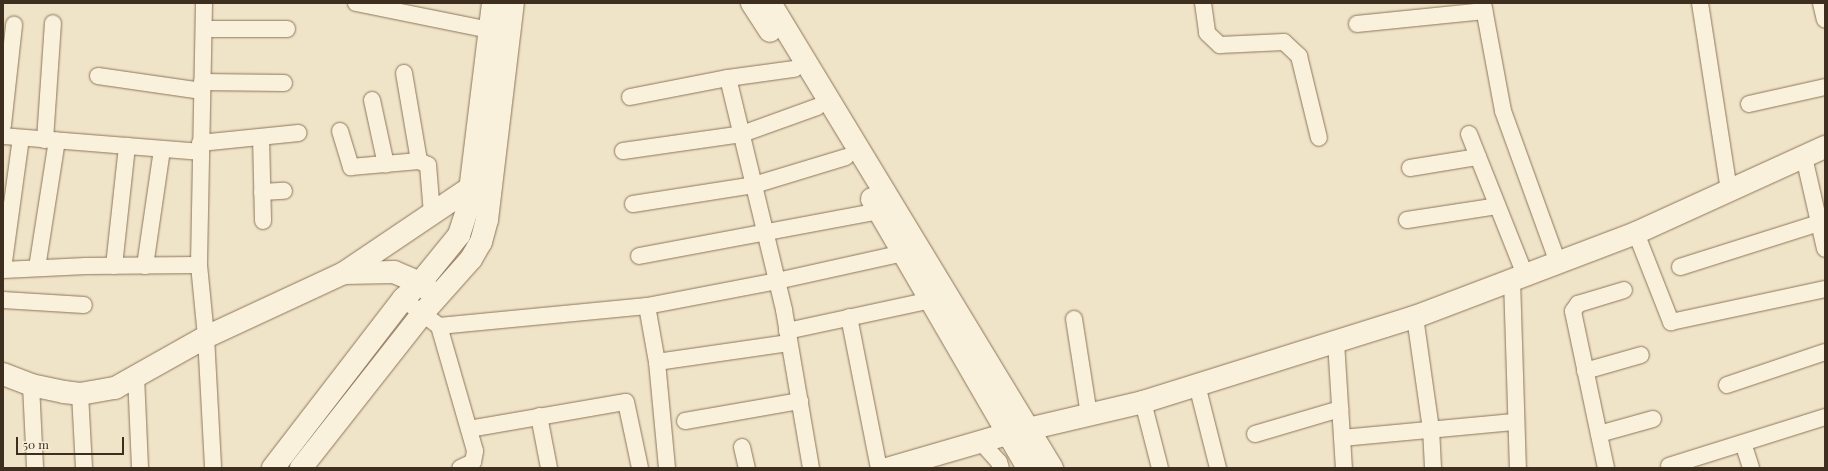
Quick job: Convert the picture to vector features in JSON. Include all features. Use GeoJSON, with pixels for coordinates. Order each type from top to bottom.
{"type":"FeatureCollection","features":[{"type":"Feature","properties":{"kind":"street"},"geometry":{"type":"LineString","coordinates":[[204,3],[200,148],[199,265],[206,337],[213,468]]}},
{"type":"Feature","properties":{"kind":"street"},"geometry":{"type":"LineString","coordinates":[[356,3],[490,30]]}},
{"type":"Feature","properties":{"kind":"street"},"geometry":{"type":"LineString","coordinates":[[273,468],[403,299],[420,283],[459,235],[464,222],[470,188],[493,3]]}},
{"type":"Feature","properties":{"kind":"street"},"geometry":{"type":"LineString","coordinates":[[301,468],[430,320],[437,296],[471,259],[485,229],[513,3]]}},
{"type":"Feature","properties":{"kind":"street"},"geometry":{"type":"LineString","coordinates":[[752,3],[794,69],[879,211],[1028,468]]}},
{"type":"Feature","properties":{"kind":"street"},"geometry":{"type":"LineString","coordinates":[[770,3],[1031,430],[1052,468]]}},
{"type":"Feature","properties":{"kind":"street"},"geometry":{"type":"LineString","coordinates":[[1203,3],[1207,33],[1220,45],[1284,42],[1299,56],[1319,138]]}},
{"type":"Feature","properties":{"kind":"street"},"geometry":{"type":"LineString","coordinates":[[1700,3],[1729,190]]}},
{"type":"Feature","properties":{"kind":"street"},"geometry":{"type":"LineString","coordinates":[[1822,3],[1825,20]]}},
{"type":"Feature","properties":{"kind":"street"},"geometry":{"type":"LineString","coordinates":[[1357,24],[1484,7],[1503,111],[1558,262]]}},
{"type":"Feature","properties":{"kind":"street"},"geometry":{"type":"LineString","coordinates":[[37,268],[51,140],[53,23]]}},
{"type":"Feature","properties":{"kind":"street"},"geometry":{"type":"LineString","coordinates":[[3,125],[14,25]]}},
{"type":"Feature","properties":{"kind":"street"},"geometry":{"type":"LineString","coordinates":[[204,28],[287,30]]}},
{"type":"Feature","properties":{"kind":"street"},"geometry":{"type":"LineString","coordinates":[[630,97],[728,78],[794,69]]}},
{"type":"Feature","properties":{"kind":"street"},"geometry":{"type":"LineString","coordinates":[[404,73],[419,161]]}},
{"type":"Feature","properties":{"kind":"street"},"geometry":{"type":"LineString","coordinates":[[98,76],[202,86],[284,83]]}},
{"type":"Feature","properties":{"kind":"street"},"geometry":{"type":"LineString","coordinates":[[728,78],[777,281],[811,468]]}},
{"type":"Feature","properties":{"kind":"street"},"geometry":{"type":"LineString","coordinates":[[1749,104],[1825,87]]}},
{"type":"Feature","properties":{"kind":"street"},"geometry":{"type":"LineString","coordinates":[[372,100],[386,165]]}},
{"type":"Feature","properties":{"kind":"street"},"geometry":{"type":"LineString","coordinates":[[623,151],[742,134],[817,107]]}},
{"type":"Feature","properties":{"kind":"street"},"geometry":{"type":"LineString","coordinates":[[340,131],[351,167],[419,161],[428,165],[430,172],[432,214]]}},
{"type":"Feature","properties":{"kind":"street"},"geometry":{"type":"LineString","coordinates":[[3,136],[162,149],[200,148],[261,137],[298,134]]}},
{"type":"Feature","properties":{"kind":"street"},"geometry":{"type":"LineString","coordinates":[[1469,134],[1497,206],[1519,278],[1516,422],[1518,468]]}},
{"type":"Feature","properties":{"kind":"street"},"geometry":{"type":"LineString","coordinates":[[261,137],[263,220]]}},
{"type":"Feature","properties":{"kind":"street"},"geometry":{"type":"LineString","coordinates":[[21,138],[3,270],[199,265]]}},
{"type":"Feature","properties":{"kind":"street"},"geometry":{"type":"LineString","coordinates":[[114,266],[127,146]]}},
{"type":"Feature","properties":{"kind":"street"},"geometry":{"type":"LineString","coordinates":[[890,468],[1007,434],[1031,430],[1143,402],[1415,317],[1636,233],[1825,147]]}},
{"type":"Feature","properties":{"kind":"street"},"geometry":{"type":"LineString","coordinates":[[145,266],[162,149]]}},
{"type":"Feature","properties":{"kind":"street"},"geometry":{"type":"LineString","coordinates":[[633,204],[754,185],[846,157]]}},
{"type":"Feature","properties":{"kind":"street"},"geometry":{"type":"LineString","coordinates":[[1410,168],[1478,157]]}},
{"type":"Feature","properties":{"kind":"street"},"geometry":{"type":"LineString","coordinates":[[1804,157],[1822,222],[1825,249]]}},
{"type":"Feature","properties":{"kind":"street"},"geometry":{"type":"LineString","coordinates":[[3,374],[31,385],[80,394],[115,388],[206,337],[344,273],[470,188]]}},
{"type":"Feature","properties":{"kind":"street"},"geometry":{"type":"LineString","coordinates":[[262,192],[284,191]]}},
{"type":"Feature","properties":{"kind":"street"},"geometry":{"type":"LineString","coordinates":[[1407,220],[1497,206]]}},
{"type":"Feature","properties":{"kind":"street"},"geometry":{"type":"LineString","coordinates":[[639,256],[879,211]]}},
{"type":"Feature","properties":{"kind":"street"},"geometry":{"type":"LineString","coordinates":[[1680,267],[1822,222]]}},
{"type":"Feature","properties":{"kind":"street"},"geometry":{"type":"LineString","coordinates":[[1636,233],[1671,322],[1825,289]]}},
{"type":"Feature","properties":{"kind":"street"},"geometry":{"type":"LineString","coordinates":[[430,320],[647,306],[777,281],[903,253]]}},
{"type":"Feature","properties":{"kind":"street"},"geometry":{"type":"LineString","coordinates":[[344,273],[394,272],[420,283],[437,296]]}},
{"type":"Feature","properties":{"kind":"street"},"geometry":{"type":"LineString","coordinates":[[1606,468],[1573,311],[1578,304],[1624,290]]}},
{"type":"Feature","properties":{"kind":"street"},"geometry":{"type":"LineString","coordinates":[[403,299],[430,320],[469,429],[475,457],[473,462],[460,468]]}},
{"type":"Feature","properties":{"kind":"street"},"geometry":{"type":"LineString","coordinates":[[3,300],[84,305]]}},
{"type":"Feature","properties":{"kind":"street"},"geometry":{"type":"LineString","coordinates":[[657,362],[788,337],[849,317],[931,300]]}},
{"type":"Feature","properties":{"kind":"street"},"geometry":{"type":"LineString","coordinates":[[647,306],[657,362],[667,468]]}},
{"type":"Feature","properties":{"kind":"street"},"geometry":{"type":"LineString","coordinates":[[849,317],[879,468]]}},
{"type":"Feature","properties":{"kind":"street"},"geometry":{"type":"LineString","coordinates":[[1415,317],[1430,429],[1433,468]]}},
{"type":"Feature","properties":{"kind":"street"},"geometry":{"type":"LineString","coordinates":[[1074,319],[1089,415]]}},
{"type":"Feature","properties":{"kind":"street"},"geometry":{"type":"LineString","coordinates":[[1336,342],[1342,438],[1339,467]]}},
{"type":"Feature","properties":{"kind":"street"},"geometry":{"type":"LineString","coordinates":[[1727,385],[1825,352]]}},
{"type":"Feature","properties":{"kind":"street"},"geometry":{"type":"LineString","coordinates":[[1586,371],[1641,356]]}},
{"type":"Feature","properties":{"kind":"street"},"geometry":{"type":"LineString","coordinates":[[136,376],[140,468]]}},
{"type":"Feature","properties":{"kind":"street"},"geometry":{"type":"LineString","coordinates":[[31,385],[35,468]]}},
{"type":"Feature","properties":{"kind":"street"},"geometry":{"type":"LineString","coordinates":[[1197,385],[1218,468]]}},
{"type":"Feature","properties":{"kind":"street"},"geometry":{"type":"LineString","coordinates":[[80,394],[84,468]]}},
{"type":"Feature","properties":{"kind":"street"},"geometry":{"type":"LineString","coordinates":[[685,421],[800,401]]}},
{"type":"Feature","properties":{"kind":"street"},"geometry":{"type":"LineString","coordinates":[[469,429],[626,402],[640,468]]}},
{"type":"Feature","properties":{"kind":"street"},"geometry":{"type":"LineString","coordinates":[[1143,402],[1160,468]]}},
{"type":"Feature","properties":{"kind":"street"},"geometry":{"type":"LineString","coordinates":[[1256,434],[1340,409]]}},
{"type":"Feature","properties":{"kind":"street"},"geometry":{"type":"LineString","coordinates":[[539,416],[549,468]]}},
{"type":"Feature","properties":{"kind":"street"},"geometry":{"type":"LineString","coordinates":[[1669,466],[1825,417]]}},
{"type":"Feature","properties":{"kind":"street"},"geometry":{"type":"LineString","coordinates":[[1599,434],[1653,419]]}},
{"type":"Feature","properties":{"kind":"street"},"geometry":{"type":"LineString","coordinates":[[1342,438],[1516,422]]}},
{"type":"Feature","properties":{"kind":"street"},"geometry":{"type":"LineString","coordinates":[[982,442],[999,462],[1001,468]]}},
{"type":"Feature","properties":{"kind":"street"},"geometry":{"type":"LineString","coordinates":[[1743,443],[1751,468]]}},
{"type":"Feature","properties":{"kind":"street"},"geometry":{"type":"LineString","coordinates":[[742,447],[747,468]]}}]}
